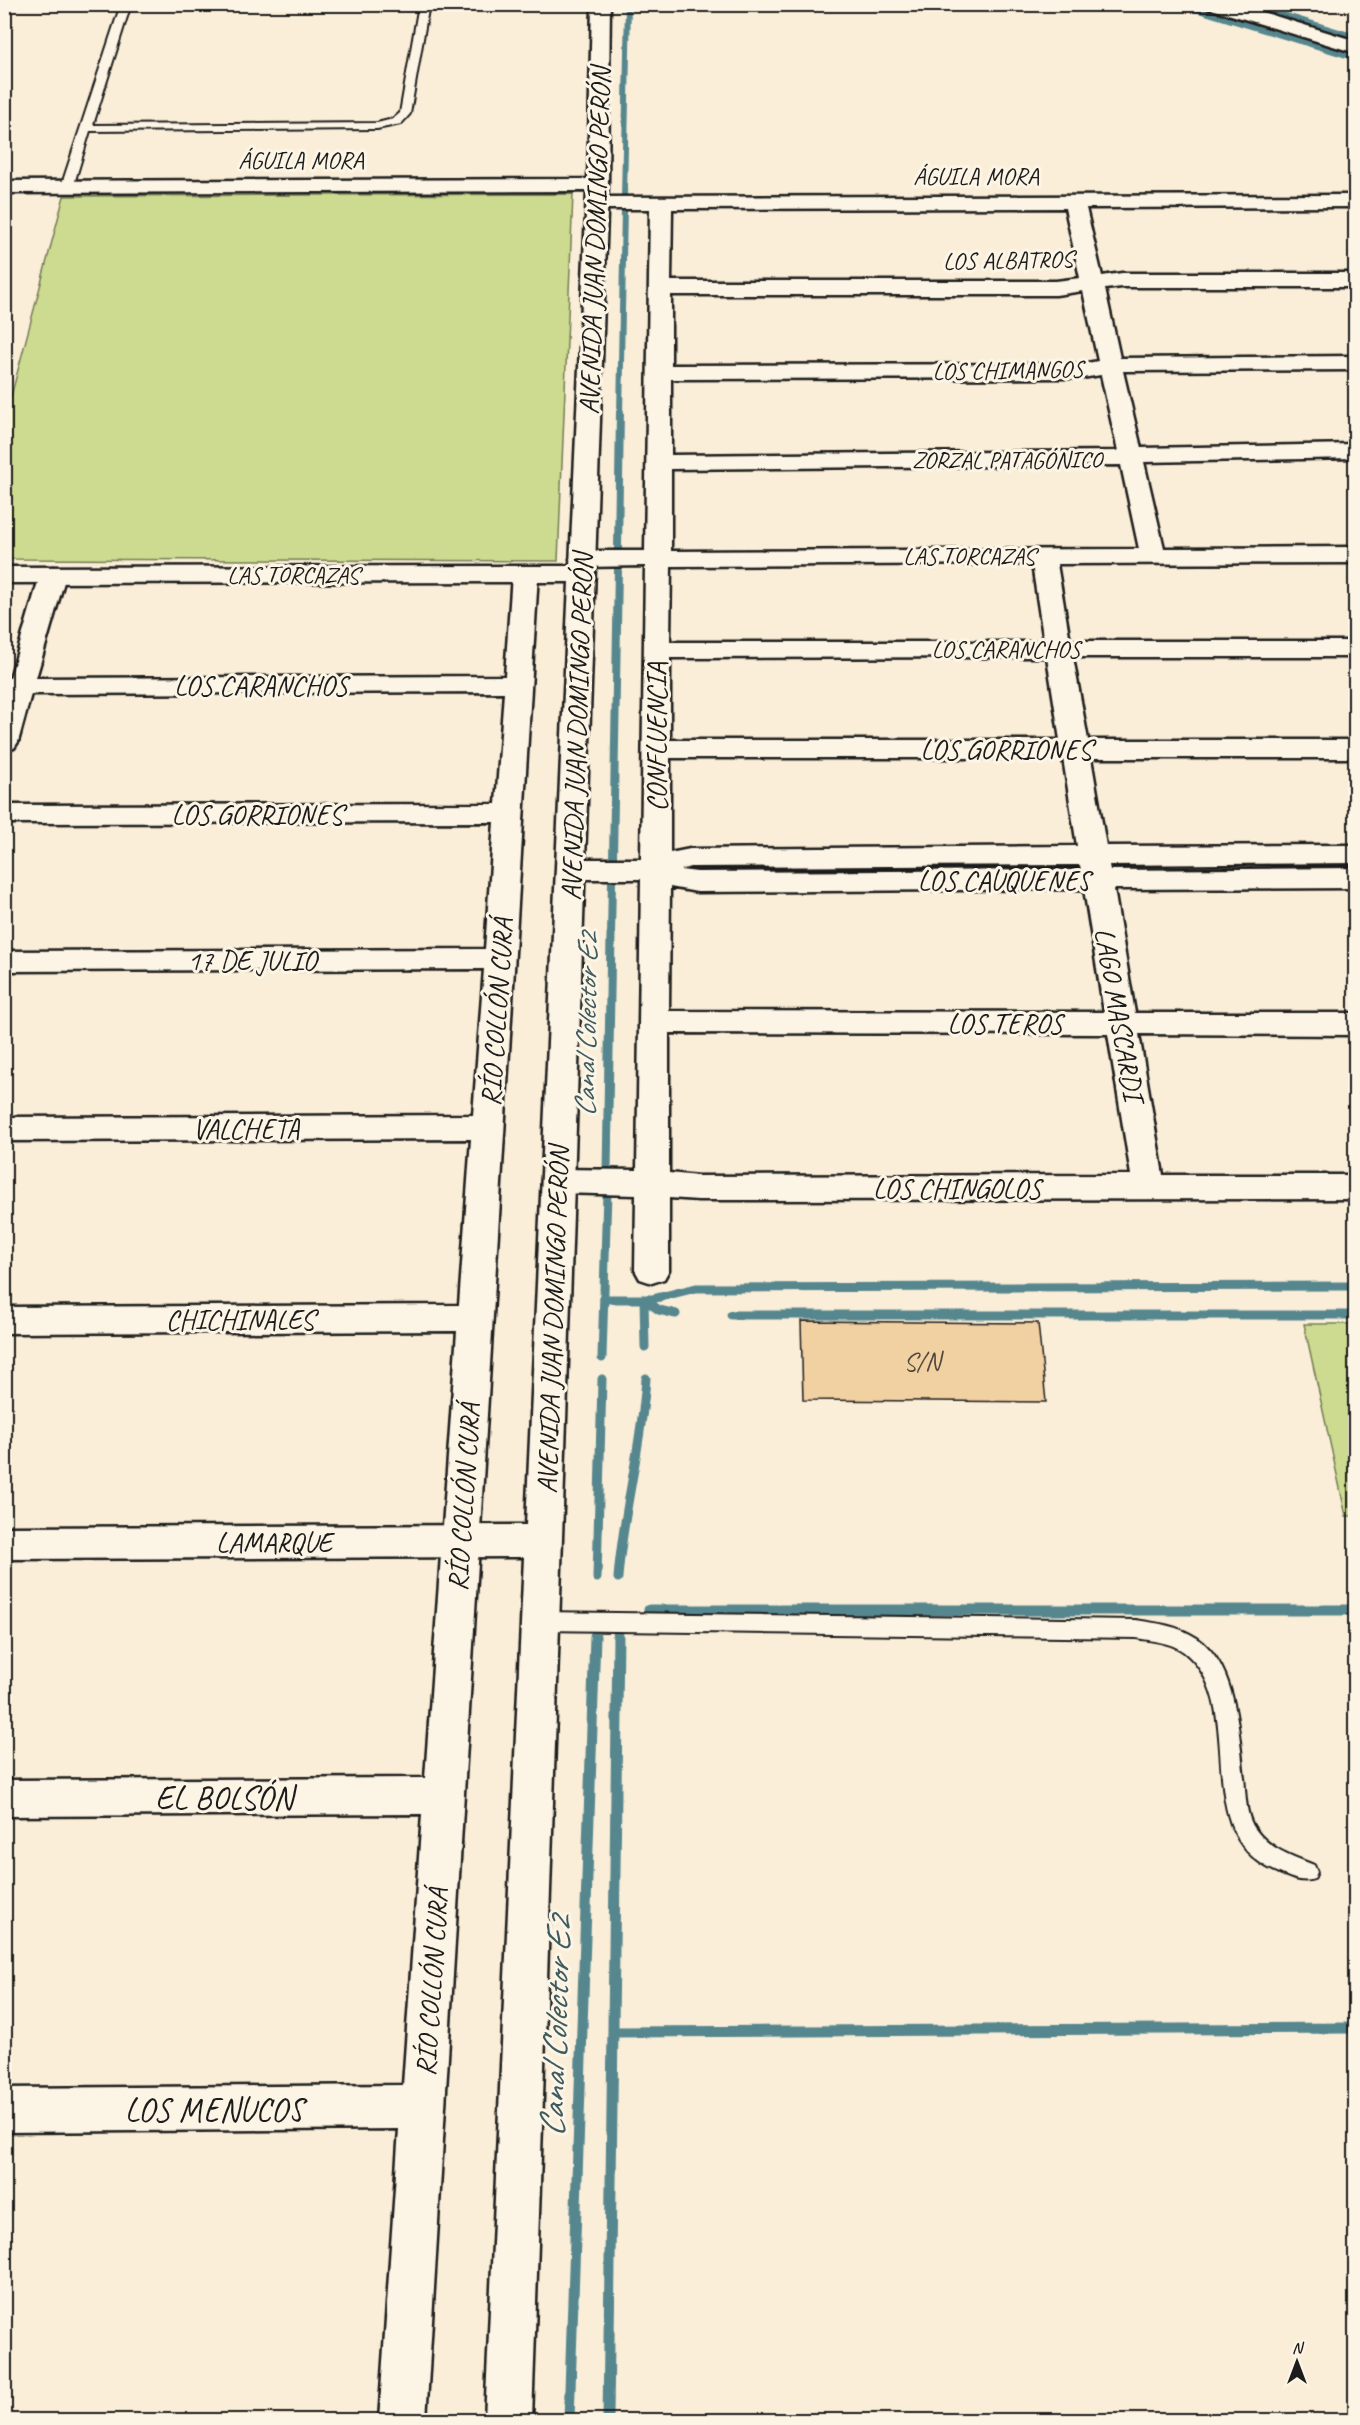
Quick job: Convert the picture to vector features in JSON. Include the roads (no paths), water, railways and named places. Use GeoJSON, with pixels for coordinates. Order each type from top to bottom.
{"type":"FeatureCollection","features":[{"type":"Feature","properties":{"kind":"street","name":"AVENIDA JUAN DOMINGO PERÓN"},"geometry":{"type":"LineString","coordinates":[[508,2421],[598,194],[601,4]]}},
{"type":"Feature","properties":{"kind":"street"},"geometry":{"type":"LineString","coordinates":[[1215,4],[1356,47]]}},
{"type":"Feature","properties":{"kind":"street","name":"ÁGUILA MORA"},"geometry":{"type":"LineString","coordinates":[[4,187],[598,194],[661,203],[1356,201]]}},
{"type":"Feature","properties":{"kind":"street"},"geometry":{"type":"LineString","coordinates":[[1074,201],[1153,556]]}},
{"type":"Feature","properties":{"kind":"street","name":"CONFLUENCIA"},"geometry":{"type":"LineString","coordinates":[[652,1270],[661,203]]}},
{"type":"Feature","properties":{"kind":"street","name":"LOS ALBATROS"},"geometry":{"type":"LineString","coordinates":[[660,288],[1056,288],[1130,280],[1356,280]]}},
{"type":"Feature","properties":{"kind":"street","name":"LOS CHIMANGOS"},"geometry":{"type":"LineString","coordinates":[[659,372],[1082,371],[1131,363],[1356,363]]}},
{"type":"Feature","properties":{"kind":"street","name":"ZORZAL PATAGÓNICO"},"geometry":{"type":"LineString","coordinates":[[659,462],[1107,459],[1157,454],[1356,451]]}},
{"type":"Feature","properties":{"kind":"street","name":"LAS TORCAZAS"},"geometry":{"type":"LineString","coordinates":[[4,575],[525,574],[658,558],[1356,555]]}},
{"type":"Feature","properties":{"kind":"street","name":"LAGO MASCARDI"},"geometry":{"type":"LineString","coordinates":[[1044,556],[1149,1187]]}},
{"type":"Feature","properties":{"kind":"street","name":"RÍO COLLÓN CURÁ"},"geometry":{"type":"LineString","coordinates":[[402,2421],[525,574]]}},
{"type":"Feature","properties":{"kind":"street"},"geometry":{"type":"LineString","coordinates":[[4,742],[13,686],[53,575]]}},
{"type":"Feature","properties":{"kind":"street","name":"LOS CARANCHOS"},"geometry":{"type":"LineString","coordinates":[[657,650],[1356,649]]}},
{"type":"Feature","properties":{"kind":"street","name":"LOS CARANCHOS"},"geometry":{"type":"LineString","coordinates":[[13,686],[518,684]]}},
{"type":"Feature","properties":{"kind":"street","name":"LOS GORRIONES"},"geometry":{"type":"LineString","coordinates":[[656,749],[1356,749]]}},
{"type":"Feature","properties":{"kind":"street","name":"LOS GORRIONES"},"geometry":{"type":"LineString","coordinates":[[4,814],[509,813]]}},
{"type":"Feature","properties":{"kind":"street","name":"LOS CAUQUENES"},"geometry":{"type":"LineString","coordinates":[[571,869],[655,869],[678,880],[697,882],[1096,868],[1356,854]]}},
{"type":"Feature","properties":{"kind":"street","name":"LOS CAUQUENES"},"geometry":{"type":"LineString","coordinates":[[1096,868],[1356,878]]}},
{"type":"Feature","properties":{"kind":"street","name":"17 DE JULIO"},"geometry":{"type":"LineString","coordinates":[[4,961],[499,958]]}},
{"type":"Feature","properties":{"kind":"street","name":"LOS TEROS"},"geometry":{"type":"LineString","coordinates":[[654,1022],[1356,1024]]}},
{"type":"Feature","properties":{"kind":"street","name":"VALCHETA"},"geometry":{"type":"LineString","coordinates":[[4,1129],[488,1127]]}},
{"type":"Feature","properties":{"kind":"street","name":"LOS CHINGOLOS"},"geometry":{"type":"LineString","coordinates":[[558,1181],[698,1188],[1356,1187]]}},
{"type":"Feature","properties":{"kind":"street","name":"CHICHINALES"},"geometry":{"type":"LineString","coordinates":[[4,1320],[475,1318]]}},
{"type":"Feature","properties":{"kind":"street","name":"LAMARQUE"},"geometry":{"type":"LineString","coordinates":[[4,1543],[543,1541]]}},
{"type":"Feature","properties":{"kind":"street","name":"EL BOLSÓN"},"geometry":{"type":"LineString","coordinates":[[4,1798],[443,1796]]}},
{"type":"Feature","properties":{"kind":"street","name":"LOS MENUCOS"},"geometry":{"type":"LineString","coordinates":[[4,2110],[423,2107]]}},
{"type":"Feature","properties":{"kind":"lane"},"geometry":{"type":"LineString","coordinates":[[67,187],[126,4]]}},
{"type":"Feature","properties":{"kind":"lane"},"geometry":{"type":"LineString","coordinates":[[86,128],[391,125],[401,120],[405,114],[424,4]]}},
{"type":"Feature","properties":{"kind":"lane"},"geometry":{"type":"LineString","coordinates":[[540,1621],[1136,1629],[1173,1635],[1196,1649],[1218,1678],[1224,1701],[1241,1824],[1258,1848],[1271,1859],[1306,1872]]}},
{"type":"Feature","properties":{"kind":"waterway"},"geometry":{"type":"LineString","coordinates":[[624,197],[628,4]]}},
{"type":"Feature","properties":{"kind":"waterway"},"geometry":{"type":"LineString","coordinates":[[1179,4],[1356,58]]}},
{"type":"Feature","properties":{"kind":"waterway"},"geometry":{"type":"LineString","coordinates":[[1247,4],[1356,37]]}},
{"type":"Feature","properties":{"kind":"waterway"},"geometry":{"type":"LineString","coordinates":[[620,414],[624,208]]}},
{"type":"Feature","properties":{"kind":"waterway"},"geometry":{"type":"LineString","coordinates":[[618,549],[620,412]]}},
{"type":"Feature","properties":{"kind":"waterway","name":"Canal Colector E2"},"geometry":{"type":"LineString","coordinates":[[613,859],[618,568]]}},
{"type":"Feature","properties":{"kind":"waterway","name":"Canal Colector E2"},"geometry":{"type":"LineString","coordinates":[[611,935],[612,880]]}},
{"type":"Feature","properties":{"kind":"waterway","name":"Canal Colector E2"},"geometry":{"type":"LineString","coordinates":[[607,1172],[611,934]]}},
{"type":"Feature","properties":{"kind":"waterway","name":"Canal Colector E2"},"geometry":{"type":"LineString","coordinates":[[602,1358],[607,1192]]}},
{"type":"Feature","properties":{"kind":"waterway"},"geometry":{"type":"LineString","coordinates":[[644,1299],[696,1288],[1356,1286]]}},
{"type":"Feature","properties":{"kind":"waterway"},"geometry":{"type":"LineString","coordinates":[[604,1299],[644,1299]]}},
{"type":"Feature","properties":{"kind":"waterway"},"geometry":{"type":"LineString","coordinates":[[644,1299],[659,1310],[676,1314]]}},
{"type":"Feature","properties":{"kind":"waterway"},"geometry":{"type":"LineString","coordinates":[[644,1299],[645,1347]]}},
{"type":"Feature","properties":{"kind":"waterway"},"geometry":{"type":"LineString","coordinates":[[731,1315],[1356,1315]]}},
{"type":"Feature","properties":{"kind":"waterway"},"geometry":{"type":"LineString","coordinates":[[618,1578],[620,1553],[641,1429],[646,1378]]}},
{"type":"Feature","properties":{"kind":"waterway","name":"Canal Colector E2"},"geometry":{"type":"LineString","coordinates":[[597,1578],[602,1379]]}},
{"type":"Feature","properties":{"kind":"waterway"},"geometry":{"type":"LineString","coordinates":[[649,1610],[1356,1610]]}},
{"type":"Feature","properties":{"kind":"waterway"},"geometry":{"type":"LineString","coordinates":[[608,2420],[618,1635]]}},
{"type":"Feature","properties":{"kind":"waterway","name":"Canal Colector E2"},"geometry":{"type":"LineString","coordinates":[[569,2420],[595,1636]]}},
{"type":"Feature","properties":{"kind":"waterway"},"geometry":{"type":"LineString","coordinates":[[613,2032],[1356,2028]]}}]}
